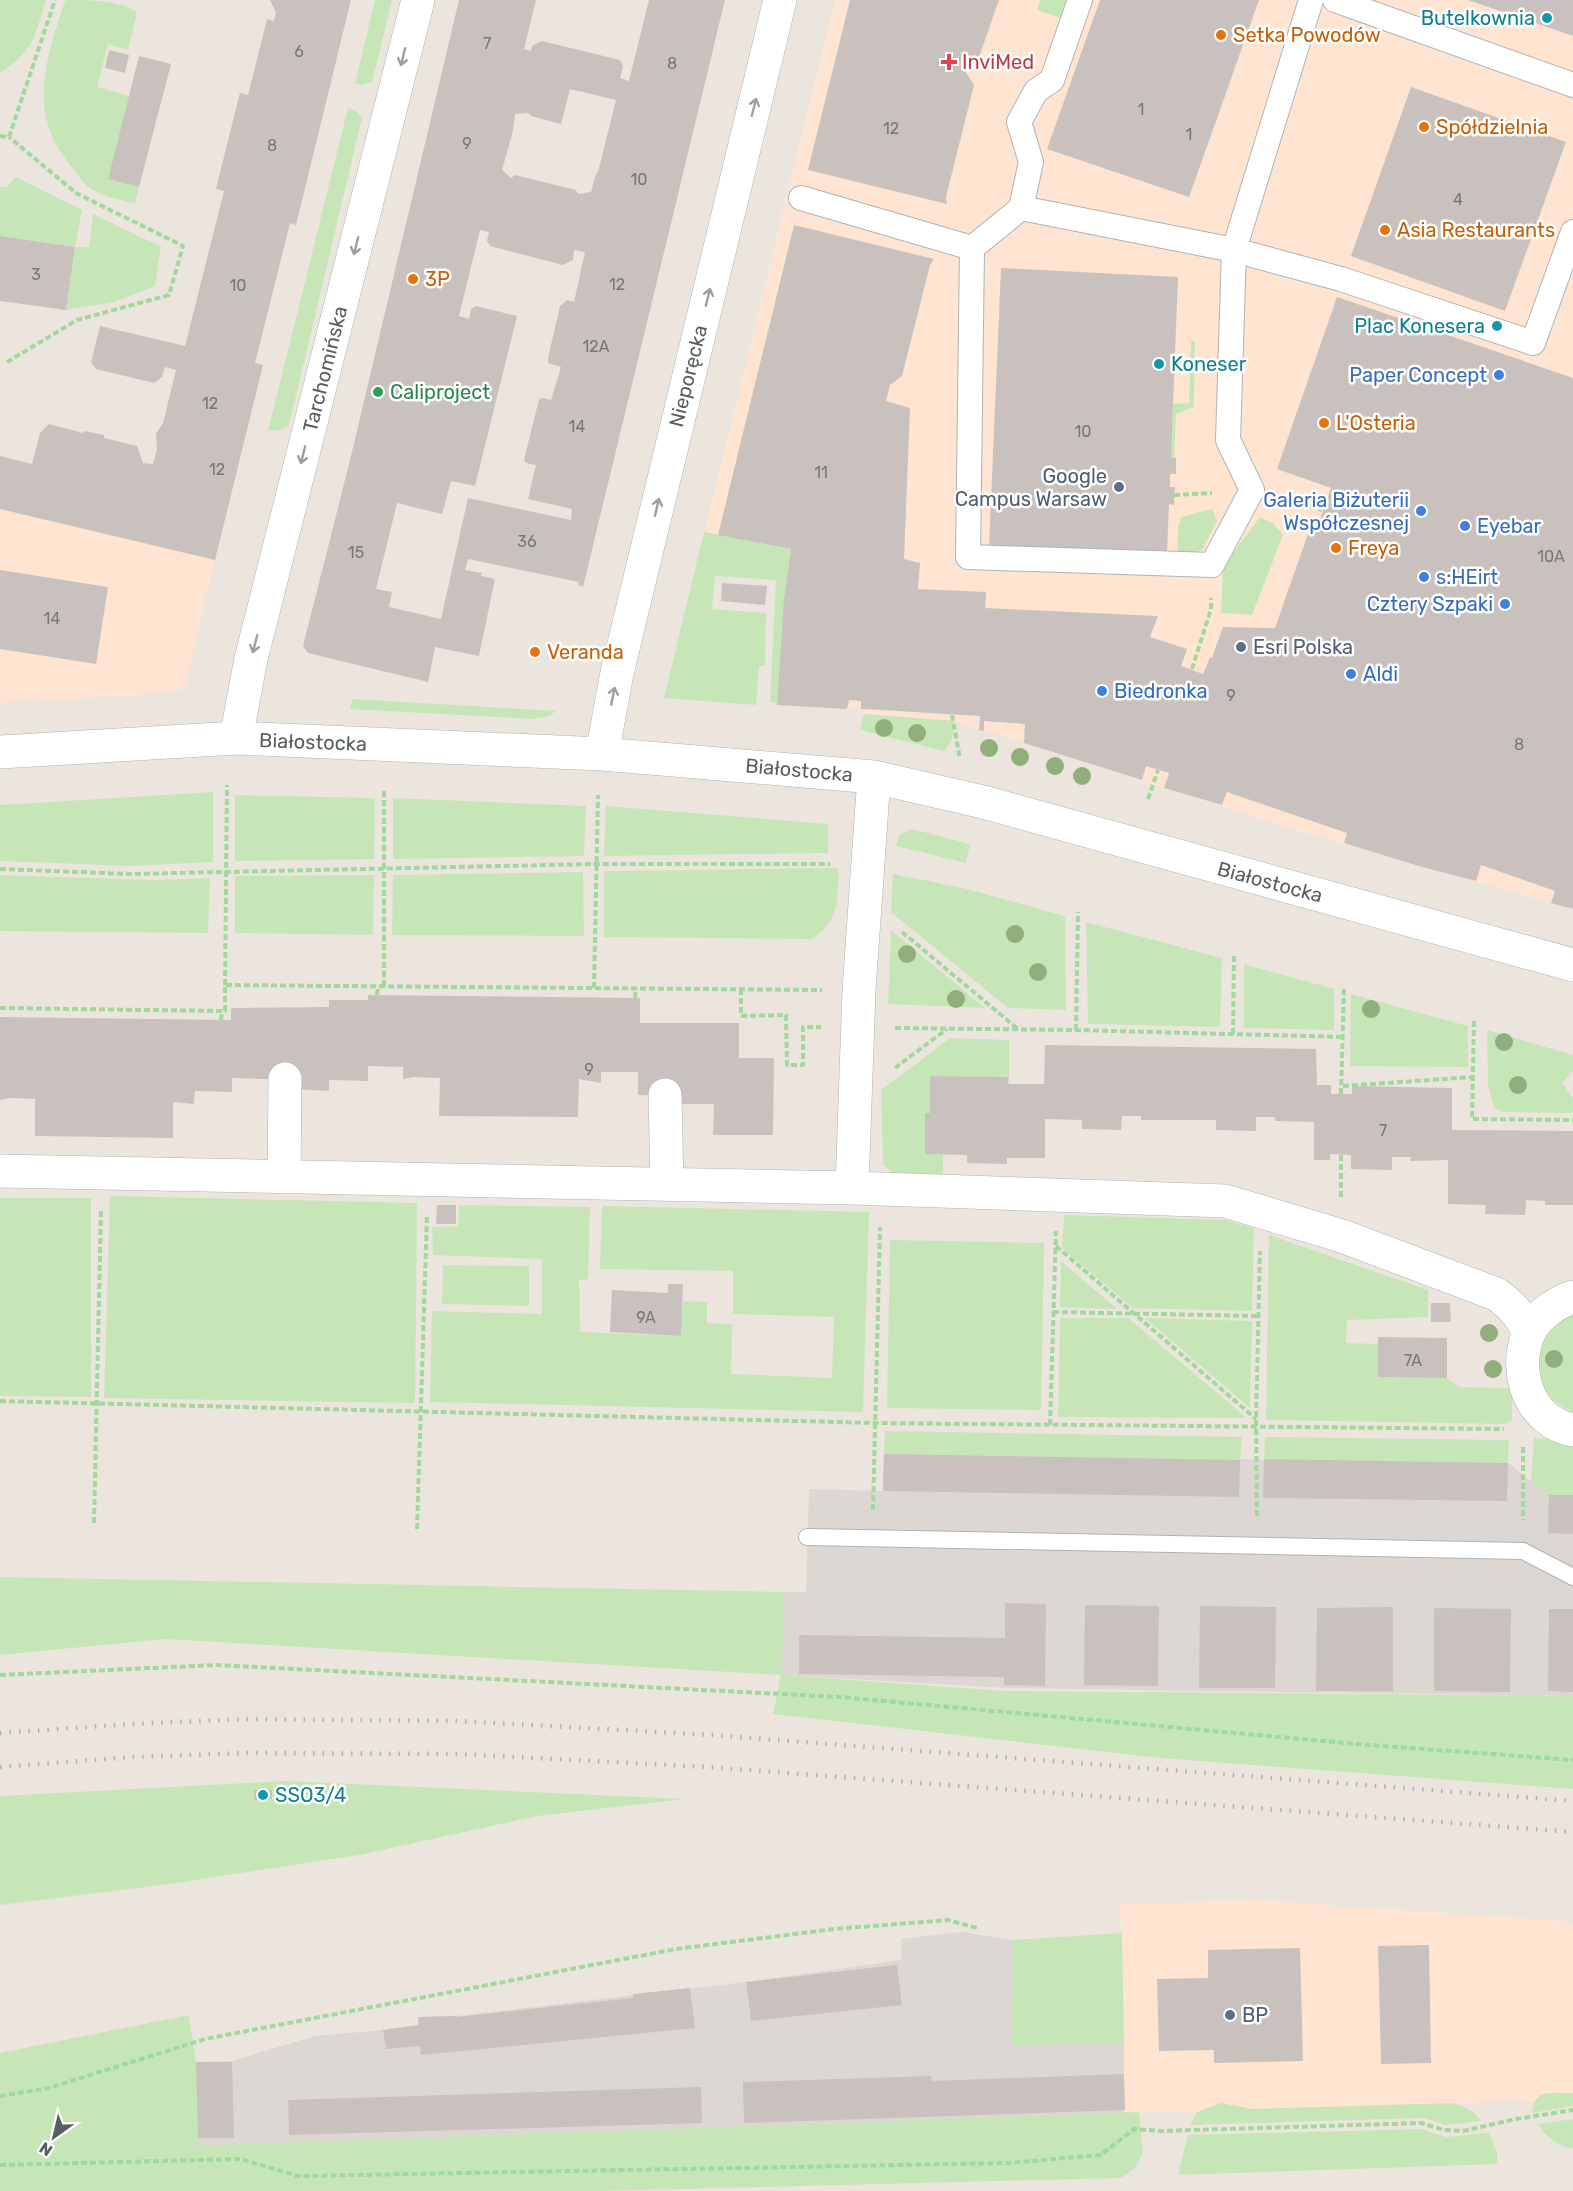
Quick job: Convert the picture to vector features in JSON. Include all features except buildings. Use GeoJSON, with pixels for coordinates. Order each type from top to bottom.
{"type":"FeatureCollection","features":[{"type":"Feature","properties":{"kind":"street","name":"Tarchomińska"},"geometry":{"type":"LineString","coordinates":[[236,738],[251,660],[418,0]]}},
{"type":"Feature","properties":{"kind":"street","name":"Nieporęcka"},"geometry":{"type":"LineString","coordinates":[[602,754],[617,673],[780,0]]}},
{"type":"Feature","properties":{"kind":"street"},"geometry":{"type":"LineString","coordinates":[[972,248],[1021,208],[1031,162],[1019,122],[1036,91],[1053,80],[1080,0]]}},
{"type":"Feature","properties":{"kind":"street"},"geometry":{"type":"LineString","coordinates":[[972,248],[968,557],[1212,565],[1252,490],[1228,440],[1234,250],[1311,0]]}},
{"type":"Feature","properties":{"kind":"street"},"geometry":{"type":"LineString","coordinates":[[1335,0],[1573,85]]}},
{"type":"Feature","properties":{"kind":"street"},"geometry":{"type":"LineString","coordinates":[[801,198],[972,248]]}},
{"type":"Feature","properties":{"kind":"street"},"geometry":{"type":"LineString","coordinates":[[1021,208],[1234,250],[1341,279],[1533,343],[1573,232]]}},
{"type":"Feature","properties":{"kind":"street","name":"Białostocka"},"geometry":{"type":"LineString","coordinates":[[0,752],[236,738],[602,754],[874,777],[983,801],[1573,965]]}},
{"type":"Feature","properties":{"kind":"street"},"geometry":{"type":"LineString","coordinates":[[866,1188],[855,1099],[859,990],[874,777]]}},
{"type":"Feature","properties":{"kind":"street"},"geometry":{"type":"LineString","coordinates":[[284,1177],[285,1079]]}},
{"type":"Feature","properties":{"kind":"street"},"geometry":{"type":"LineString","coordinates":[[664,1095],[667,1184]]}},
{"type":"Feature","properties":{"kind":"street"},"geometry":{"type":"LineString","coordinates":[[0,1171],[866,1188],[1225,1201],[1342,1236],[1496,1294],[1519,1313],[1529,1332]]}},
{"type":"Feature","properties":{"kind":"street"},"geometry":{"type":"LineString","coordinates":[[1568,1429],[1542,1414],[1532,1402],[1523,1380],[1522,1355],[1529,1332],[1548,1310],[1573,1297]]}},
{"type":"Feature","properties":{"kind":"lane"},"geometry":{"type":"LineString","coordinates":[[807,1537],[1523,1551],[1573,1577]]}},
{"type":"Feature","properties":{"kind":"path"},"geometry":{"type":"LineString","coordinates":[[9,137],[55,0]]}},
{"type":"Feature","properties":{"kind":"path"},"geometry":{"type":"LineString","coordinates":[[0,136],[9,137],[76,193],[183,246],[169,295],[77,320],[7,362]]}},
{"type":"Feature","properties":{"kind":"path"},"geometry":{"type":"LineString","coordinates":[[1252,490],[1322,510]]}},
{"type":"Feature","properties":{"kind":"path"},"geometry":{"type":"LineString","coordinates":[[1192,669],[1211,609],[1212,565]]}},
{"type":"Feature","properties":{"kind":"path"},"geometry":{"type":"LineString","coordinates":[[952,715],[961,763]]}},
{"type":"Feature","properties":{"kind":"path"},"geometry":{"type":"LineString","coordinates":[[1148,800],[1158,770]]}},
{"type":"Feature","properties":{"kind":"path"},"geometry":{"type":"LineString","coordinates":[[221,1020],[222,1011],[225,1011],[227,785]]}},
{"type":"Feature","properties":{"kind":"path"},"geometry":{"type":"LineString","coordinates":[[384,790],[384,986]]}},
{"type":"Feature","properties":{"kind":"path"},"geometry":{"type":"LineString","coordinates":[[594,988],[598,795]]}},
{"type":"Feature","properties":{"kind":"path"},"geometry":{"type":"LineString","coordinates":[[0,869],[130,874],[596,864],[868,864]]}},
{"type":"Feature","properties":{"kind":"path"},"geometry":{"type":"LineString","coordinates":[[865,902],[1019,1029]]}},
{"type":"Feature","properties":{"kind":"path"},"geometry":{"type":"LineString","coordinates":[[1076,1030],[1078,912]]}},
{"type":"Feature","properties":{"kind":"path"},"geometry":{"type":"LineString","coordinates":[[1233,1034],[1234,956]]}},
{"type":"Feature","properties":{"kind":"path"},"geometry":{"type":"LineString","coordinates":[[225,985],[780,989]]}},
{"type":"Feature","properties":{"kind":"path"},"geometry":{"type":"LineString","coordinates":[[377,995],[378,986]]}},
{"type":"Feature","properties":{"kind":"path"},"geometry":{"type":"LineString","coordinates":[[1341,1094],[1344,986]]}},
{"type":"Feature","properties":{"kind":"path"},"geometry":{"type":"LineString","coordinates":[[635,998],[636,988]]}},
{"type":"Feature","properties":{"kind":"path"},"geometry":{"type":"LineString","coordinates":[[741,989],[741,1016],[786,1015],[787,1065],[803,1065],[803,1027]]}},
{"type":"Feature","properties":{"kind":"path"},"geometry":{"type":"LineString","coordinates":[[0,1008],[222,1011]]}},
{"type":"Feature","properties":{"kind":"path"},"geometry":{"type":"LineString","coordinates":[[1474,1021],[1472,1119],[1573,1120]]}},
{"type":"Feature","properties":{"kind":"path"},"geometry":{"type":"LineString","coordinates":[[887,1028],[1344,1037]]}},
{"type":"Feature","properties":{"kind":"path"},"geometry":{"type":"LineString","coordinates":[[855,1099],[947,1029]]}},
{"type":"Feature","properties":{"kind":"path"},"geometry":{"type":"LineString","coordinates":[[1343,1086],[1473,1077]]}},
{"type":"Feature","properties":{"kind":"path"},"geometry":{"type":"LineString","coordinates":[[94,1523],[102,1173]]}},
{"type":"Feature","properties":{"kind":"path"},"geometry":{"type":"LineString","coordinates":[[417,1529],[428,1179]]}},
{"type":"Feature","properties":{"kind":"path"},"geometry":{"type":"LineString","coordinates":[[866,1188],[876,1423],[872,1538]]}},
{"type":"Feature","properties":{"kind":"path"},"geometry":{"type":"LineString","coordinates":[[1050,1425],[1057,1195]]}},
{"type":"Feature","properties":{"kind":"path"},"geometry":{"type":"LineString","coordinates":[[1257,1546],[1256,1420],[1261,1211]]}},
{"type":"Feature","properties":{"kind":"path"},"geometry":{"type":"LineString","coordinates":[[1056,1246],[1256,1420]]}},
{"type":"Feature","properties":{"kind":"path"},"geometry":{"type":"LineString","coordinates":[[1053,1312],[1258,1316]]}},
{"type":"Feature","properties":{"kind":"path"},"geometry":{"type":"LineString","coordinates":[[0,1401],[876,1423],[1568,1429]]}},
{"type":"Feature","properties":{"kind":"path"},"geometry":{"type":"LineString","coordinates":[[1523,1430],[1523,1551]]}},
{"type":"Feature","properties":{"kind":"path"},"geometry":{"type":"LineString","coordinates":[[0,1675],[216,1665],[840,1697],[1356,1744],[1573,1760]]}},
{"type":"Feature","properties":{"kind":"path"},"geometry":{"type":"LineString","coordinates":[[0,2096],[49,2088],[205,2039],[676,1949],[834,1929],[948,1920],[977,1928]]}},
{"type":"Feature","properties":{"kind":"path"},"geometry":{"type":"LineString","coordinates":[[0,2165],[240,2158],[298,2176],[1008,2163],[1101,2155],[1134,2129],[1161,2132],[1421,2123],[1444,2130],[1462,2131],[1573,2110]]}},
{"type":"Feature","properties":{"kind":"shaded area","name":"Koneser"},"geometry":{"type":"Polygon","coordinates":[[[835,0],[1573,0],[1573,909],[1303,832],[954,721],[864,714],[864,710],[861,709],[777,705],[791,550],[704,532],[835,0]]]}},
{"type":"Feature","properties":{"kind":"shaded area"},"geometry":{"type":"Polygon","coordinates":[[[0,456],[227,511],[184,689],[169,693],[0,703],[0,456]]]}},
{"type":"Feature","properties":{"kind":"shaded area"},"geometry":{"type":"Polygon","coordinates":[[[884,1454],[1508,1463],[1549,1495],[1573,1495],[1573,1696],[1005,1688],[782,1675],[784,1592],[806,1592],[809,1489],[883,1491],[884,1454]]]}},
{"type":"Feature","properties":{"kind":"shaded area"},"geometry":{"type":"Polygon","coordinates":[[[1255,1900],[1573,1922],[1573,2100],[1253,2109],[1221,2103],[1197,2112],[1124,2113],[1122,1933],[1119,1905],[1255,1900]]]}},
{"type":"Feature","properties":{"kind":"shaded area"},"geometry":{"type":"Polygon","coordinates":[[[962,1932],[1014,1940],[1012,2045],[1124,2043],[1124,2113],[198,2146],[196,2062],[232,2061],[315,2036],[418,2025],[418,2017],[456,2016],[746,1982],[902,1960],[901,1939],[962,1932]]]}},
{"type":"Feature","properties":{"kind":"green space"},"geometry":{"type":"Polygon","coordinates":[[[0,0],[46,0],[39,24],[26,50],[20,58],[0,73],[0,0]]]}},
{"type":"Feature","properties":{"kind":"green space"},"geometry":{"type":"Polygon","coordinates":[[[66,0],[113,3],[137,12],[128,50],[108,44],[97,87],[129,96],[108,179],[139,187],[135,203],[96,192],[81,180],[55,142],[47,122],[44,83],[47,63],[66,0]]]}},
{"type":"Feature","properties":{"kind":"green space"},"geometry":{"type":"Polygon","coordinates":[[[375,0],[392,0],[372,82],[363,85],[355,84],[375,0]]]}},
{"type":"Feature","properties":{"kind":"green space"},"geometry":{"type":"Polygon","coordinates":[[[1040,0],[1076,0],[1060,18],[1037,10],[1040,0]]]}},
{"type":"Feature","properties":{"kind":"green space"},"geometry":{"type":"Polygon","coordinates":[[[348,108],[355,110],[362,118],[289,425],[279,430],[268,431],[348,108]]]}},
{"type":"Feature","properties":{"kind":"green space"},"geometry":{"type":"Polygon","coordinates":[[[16,177],[82,210],[75,247],[0,236],[0,187],[6,187],[16,177]]]}},
{"type":"Feature","properties":{"kind":"green space"},"geometry":{"type":"Polygon","coordinates":[[[93,214],[161,247],[155,286],[114,302],[66,310],[75,247],[89,247],[93,214]]]}},
{"type":"Feature","properties":{"kind":"green space"},"geometry":{"type":"Polygon","coordinates":[[[1195,341],[1194,407],[1176,414],[1174,458],[1171,457],[1173,404],[1189,403],[1191,342],[1195,341]]]}},
{"type":"Feature","properties":{"kind":"green space"},"geometry":{"type":"Polygon","coordinates":[[[1212,509],[1217,521],[1202,550],[1177,560],[1178,528],[1181,517],[1212,509]]]}},
{"type":"Feature","properties":{"kind":"green space"},"geometry":{"type":"Polygon","coordinates":[[[1260,517],[1274,524],[1283,535],[1252,615],[1221,613],[1223,566],[1260,517]]]}},
{"type":"Feature","properties":{"kind":"green space"},"geometry":{"type":"Polygon","coordinates":[[[704,532],[791,549],[777,703],[770,702],[776,580],[715,576],[712,609],[766,613],[765,666],[759,666],[756,705],[664,698],[704,532]]]}},
{"type":"Feature","properties":{"kind":"green space"},"geometry":{"type":"Polygon","coordinates":[[[352,699],[556,711],[549,716],[533,719],[350,709],[352,699]]]}},
{"type":"Feature","properties":{"kind":"green space"},"geometry":{"type":"Polygon","coordinates":[[[864,714],[954,721],[952,740],[944,751],[860,730],[864,714]]]}},
{"type":"Feature","properties":{"kind":"green space"},"geometry":{"type":"Polygon","coordinates":[[[213,792],[213,862],[132,866],[0,861],[0,805],[213,792]]]}},
{"type":"Feature","properties":{"kind":"green space"},"geometry":{"type":"Polygon","coordinates":[[[235,795],[375,798],[374,859],[235,861],[235,795]]]}},
{"type":"Feature","properties":{"kind":"green space"},"geometry":{"type":"Polygon","coordinates":[[[393,798],[586,806],[584,856],[393,859],[393,798]]]}},
{"type":"Feature","properties":{"kind":"green space"},"geometry":{"type":"Polygon","coordinates":[[[606,806],[828,824],[828,853],[604,856],[606,806]]]}},
{"type":"Feature","properties":{"kind":"green space"},"geometry":{"type":"Polygon","coordinates":[[[912,829],[970,844],[966,863],[896,846],[899,835],[912,829]]]}},
{"type":"Feature","properties":{"kind":"green space"},"geometry":{"type":"Polygon","coordinates":[[[836,868],[839,873],[835,910],[827,926],[811,939],[604,937],[604,871],[836,868]]]}},
{"type":"Feature","properties":{"kind":"green space"},"geometry":{"type":"Polygon","coordinates":[[[583,872],[584,936],[392,935],[393,875],[583,872]]]}},
{"type":"Feature","properties":{"kind":"green space"},"geometry":{"type":"Polygon","coordinates":[[[893,874],[963,888],[1065,916],[1066,1010],[1008,1008],[891,912],[893,874]]]}},
{"type":"Feature","properties":{"kind":"green space"},"geometry":{"type":"Polygon","coordinates":[[[0,875],[150,880],[210,878],[208,933],[0,931],[0,875]]]}},
{"type":"Feature","properties":{"kind":"green space"},"geometry":{"type":"Polygon","coordinates":[[[374,875],[373,935],[235,933],[235,876],[374,875]]]}},
{"type":"Feature","properties":{"kind":"green space"},"geometry":{"type":"Polygon","coordinates":[[[1086,922],[1222,958],[1220,1027],[1088,1024],[1086,922]]]}},
{"type":"Feature","properties":{"kind":"green space"},"geometry":{"type":"Polygon","coordinates":[[[891,930],[985,1008],[888,1004],[891,930]]]}},
{"type":"Feature","properties":{"kind":"green space"},"geometry":{"type":"Polygon","coordinates":[[[1244,964],[1334,989],[1334,1030],[1244,1028],[1244,964]]]}},
{"type":"Feature","properties":{"kind":"green space"},"geometry":{"type":"Polygon","coordinates":[[[1351,994],[1468,1026],[1468,1067],[1350,1066],[1351,994]]]}},
{"type":"Feature","properties":{"kind":"green space"},"geometry":{"type":"Polygon","coordinates":[[[1487,1030],[1573,1055],[1573,1071],[1562,1083],[1573,1098],[1573,1113],[1502,1112],[1494,1108],[1488,1085],[1487,1030]]]}},
{"type":"Feature","properties":{"kind":"green space"},"geometry":{"type":"Polygon","coordinates":[[[950,1038],[1009,1040],[1009,1077],[930,1076],[930,1113],[925,1114],[925,1153],[943,1154],[943,1178],[895,1176],[883,1164],[881,1090],[950,1038]]]}},
{"type":"Feature","properties":{"kind":"green space"},"geometry":{"type":"Polygon","coordinates":[[[110,1196],[417,1203],[415,1403],[104,1398],[110,1196]]]}},
{"type":"Feature","properties":{"kind":"green space"},"geometry":{"type":"Polygon","coordinates":[[[0,1198],[91,1198],[91,1397],[0,1396],[0,1198]]]}},
{"type":"Feature","properties":{"kind":"green space"},"geometry":{"type":"Polygon","coordinates":[[[459,1205],[590,1207],[588,1279],[579,1280],[580,1332],[680,1336],[683,1301],[707,1302],[707,1323],[732,1324],[731,1374],[832,1378],[834,1317],[733,1314],[733,1271],[600,1269],[602,1206],[869,1212],[863,1412],[430,1402],[432,1311],[542,1314],[542,1259],[433,1255],[432,1227],[458,1226],[459,1205]]]}},
{"type":"Feature","properties":{"kind":"green space"},"geometry":{"type":"Polygon","coordinates":[[[1064,1215],[1225,1220],[1254,1228],[1252,1311],[1133,1308],[1062,1248],[1064,1215]]]}},
{"type":"Feature","properties":{"kind":"green space"},"geometry":{"type":"Polygon","coordinates":[[[1269,1235],[1428,1290],[1428,1317],[1347,1320],[1346,1343],[1378,1344],[1378,1377],[1447,1378],[1459,1387],[1512,1388],[1512,1420],[1504,1424],[1266,1420],[1269,1235]]]}},
{"type":"Feature","properties":{"kind":"green space"},"geometry":{"type":"Polygon","coordinates":[[[890,1240],[1044,1243],[1041,1410],[887,1408],[890,1240]]]}},
{"type":"Feature","properties":{"kind":"green space"},"geometry":{"type":"Polygon","coordinates":[[[1061,1261],[1117,1309],[1060,1307],[1061,1261]]]}},
{"type":"Feature","properties":{"kind":"green space"},"geometry":{"type":"Polygon","coordinates":[[[443,1265],[529,1266],[529,1306],[442,1304],[443,1265]]]}},
{"type":"Feature","properties":{"kind":"green space"},"geometry":{"type":"Polygon","coordinates":[[[1573,1310],[1573,1412],[1555,1401],[1545,1390],[1538,1378],[1537,1367],[1542,1338],[1573,1310]]]}},
{"type":"Feature","properties":{"kind":"green space"},"geometry":{"type":"Polygon","coordinates":[[[1060,1318],[1128,1318],[1247,1418],[1058,1417],[1060,1318]]]}},
{"type":"Feature","properties":{"kind":"green space"},"geometry":{"type":"Polygon","coordinates":[[[1145,1318],[1252,1321],[1250,1408],[1145,1318]]]}},
{"type":"Feature","properties":{"kind":"green space"},"geometry":{"type":"Polygon","coordinates":[[[885,1431],[1242,1437],[1240,1460],[884,1454],[885,1431]]]}},
{"type":"Feature","properties":{"kind":"green space"},"geometry":{"type":"Polygon","coordinates":[[[1265,1437],[1509,1440],[1508,1463],[1264,1459],[1265,1437]]]}},
{"type":"Feature","properties":{"kind":"green space"},"geometry":{"type":"Polygon","coordinates":[[[1534,1438],[1573,1441],[1573,1495],[1549,1495],[1531,1481],[1534,1438]]]}},
{"type":"Feature","properties":{"kind":"green space"},"geometry":{"type":"Polygon","coordinates":[[[0,1577],[784,1592],[782,1675],[1005,1691],[1573,1696],[1573,1789],[1160,1758],[773,1714],[781,1675],[165,1639],[0,1655],[0,1577]]]}},
{"type":"Feature","properties":{"kind":"green space"},"geometry":{"type":"Polygon","coordinates":[[[284,1781],[686,1799],[537,1816],[359,1855],[162,1885],[0,1905],[0,1796],[284,1781]]]}},
{"type":"Feature","properties":{"kind":"green space"},"geometry":{"type":"Polygon","coordinates":[[[1122,1933],[1124,2043],[1011,2045],[1014,1940],[1122,1933]]]}},
{"type":"Feature","properties":{"kind":"green space"},"geometry":{"type":"Polygon","coordinates":[[[189,2015],[196,2062],[199,2146],[1139,2112],[1143,2153],[1136,2167],[1121,2178],[599,2191],[0,2191],[0,2053],[189,2015]]]}},
{"type":"Feature","properties":{"kind":"green space"},"geometry":{"type":"Polygon","coordinates":[[[1552,2093],[1573,2093],[1573,2106],[1532,2113],[1537,2099],[1541,2096],[1552,2093]]]}},
{"type":"Feature","properties":{"kind":"green space"},"geometry":{"type":"Polygon","coordinates":[[[1221,2103],[1253,2109],[1453,2103],[1472,2112],[1481,2121],[1445,2125],[1424,2118],[1190,2125],[1197,2112],[1221,2103]]]}},
{"type":"Feature","properties":{"kind":"green space"},"geometry":{"type":"Polygon","coordinates":[[[1573,2119],[1573,2148],[1553,2140],[1538,2124],[1573,2119]]]}},
{"type":"Feature","properties":{"kind":"green space"},"geometry":{"type":"Polygon","coordinates":[[[1421,2129],[1446,2137],[1489,2133],[1497,2153],[1497,2164],[1178,2175],[1188,2135],[1421,2129]]]}},
{"type":"Feature","properties":{"kind":"railway"},"geometry":{"type":"LineString","coordinates":[[0,1733],[246,1719],[459,1721],[712,1735],[1573,1801]]}},
{"type":"Feature","properties":{"kind":"railway"},"geometry":{"type":"LineString","coordinates":[[0,1767],[133,1757],[247,1753],[458,1754],[708,1767],[1573,1832]]}},
{"type":"Feature","properties":{"kind":"place","name":"Butelkownia"},"geometry":{"type":"Point","coordinates":[1547,18]}},
{"type":"Feature","properties":{"kind":"place","name":"Setka Powodów"},"geometry":{"type":"Point","coordinates":[1221,35]}},
{"type":"Feature","properties":{"kind":"place","name":"InviMed"},"geometry":{"type":"Point","coordinates":[949,62]}},
{"type":"Feature","properties":{"kind":"place","name":"Spółdzielnia"},"geometry":{"type":"Point","coordinates":[1424,127]}},
{"type":"Feature","properties":{"kind":"place","name":"Asia Restaurants"},"geometry":{"type":"Point","coordinates":[1385,230]}},
{"type":"Feature","properties":{"kind":"place","name":"3P"},"geometry":{"type":"Point","coordinates":[413,279]}},
{"type":"Feature","properties":{"kind":"place","name":"Plac Konesera"},"geometry":{"type":"Point","coordinates":[1497,326]}},
{"type":"Feature","properties":{"kind":"place","name":"Koneser"},"geometry":{"type":"Point","coordinates":[1159,364]}},
{"type":"Feature","properties":{"kind":"place","name":"Paper Concept"},"geometry":{"type":"Point","coordinates":[1499,375]}},
{"type":"Feature","properties":{"kind":"place","name":"Caliproject"},"geometry":{"type":"Point","coordinates":[378,392]}},
{"type":"Feature","properties":{"kind":"place","name":"L'Osteria"},"geometry":{"type":"Point","coordinates":[1324,423]}},
{"type":"Feature","properties":{"kind":"place","name":"Google Campus Warsaw"},"geometry":{"type":"Point","coordinates":[1119,487]}},
{"type":"Feature","properties":{"kind":"place","name":"Galeria Biżuterii Współczesnej"},"geometry":{"type":"Point","coordinates":[1421,511]}},
{"type":"Feature","properties":{"kind":"place","name":"Eyebar"},"geometry":{"type":"Point","coordinates":[1465,526]}},
{"type":"Feature","properties":{"kind":"place","name":"Freya"},"geometry":{"type":"Point","coordinates":[1336,548]}},
{"type":"Feature","properties":{"kind":"place","name":"s:HEirt"},"geometry":{"type":"Point","coordinates":[1424,577]}},
{"type":"Feature","properties":{"kind":"place","name":"Cztery Szpaki"},"geometry":{"type":"Point","coordinates":[1505,604]}},
{"type":"Feature","properties":{"kind":"place","name":"Esri Polska"},"geometry":{"type":"Point","coordinates":[1241,647]}},
{"type":"Feature","properties":{"kind":"place","name":"Veranda"},"geometry":{"type":"Point","coordinates":[535,652]}},
{"type":"Feature","properties":{"kind":"place","name":"Aldi"},"geometry":{"type":"Point","coordinates":[1351,674]}},
{"type":"Feature","properties":{"kind":"place","name":"Biedronka"},"geometry":{"type":"Point","coordinates":[1102,691]}},
{"type":"Feature","properties":{"kind":"place","name":"SSO3/4"},"geometry":{"type":"Point","coordinates":[263,1795]}},
{"type":"Feature","properties":{"kind":"place","name":"BP"},"geometry":{"type":"Point","coordinates":[1230,2015]}}]}
